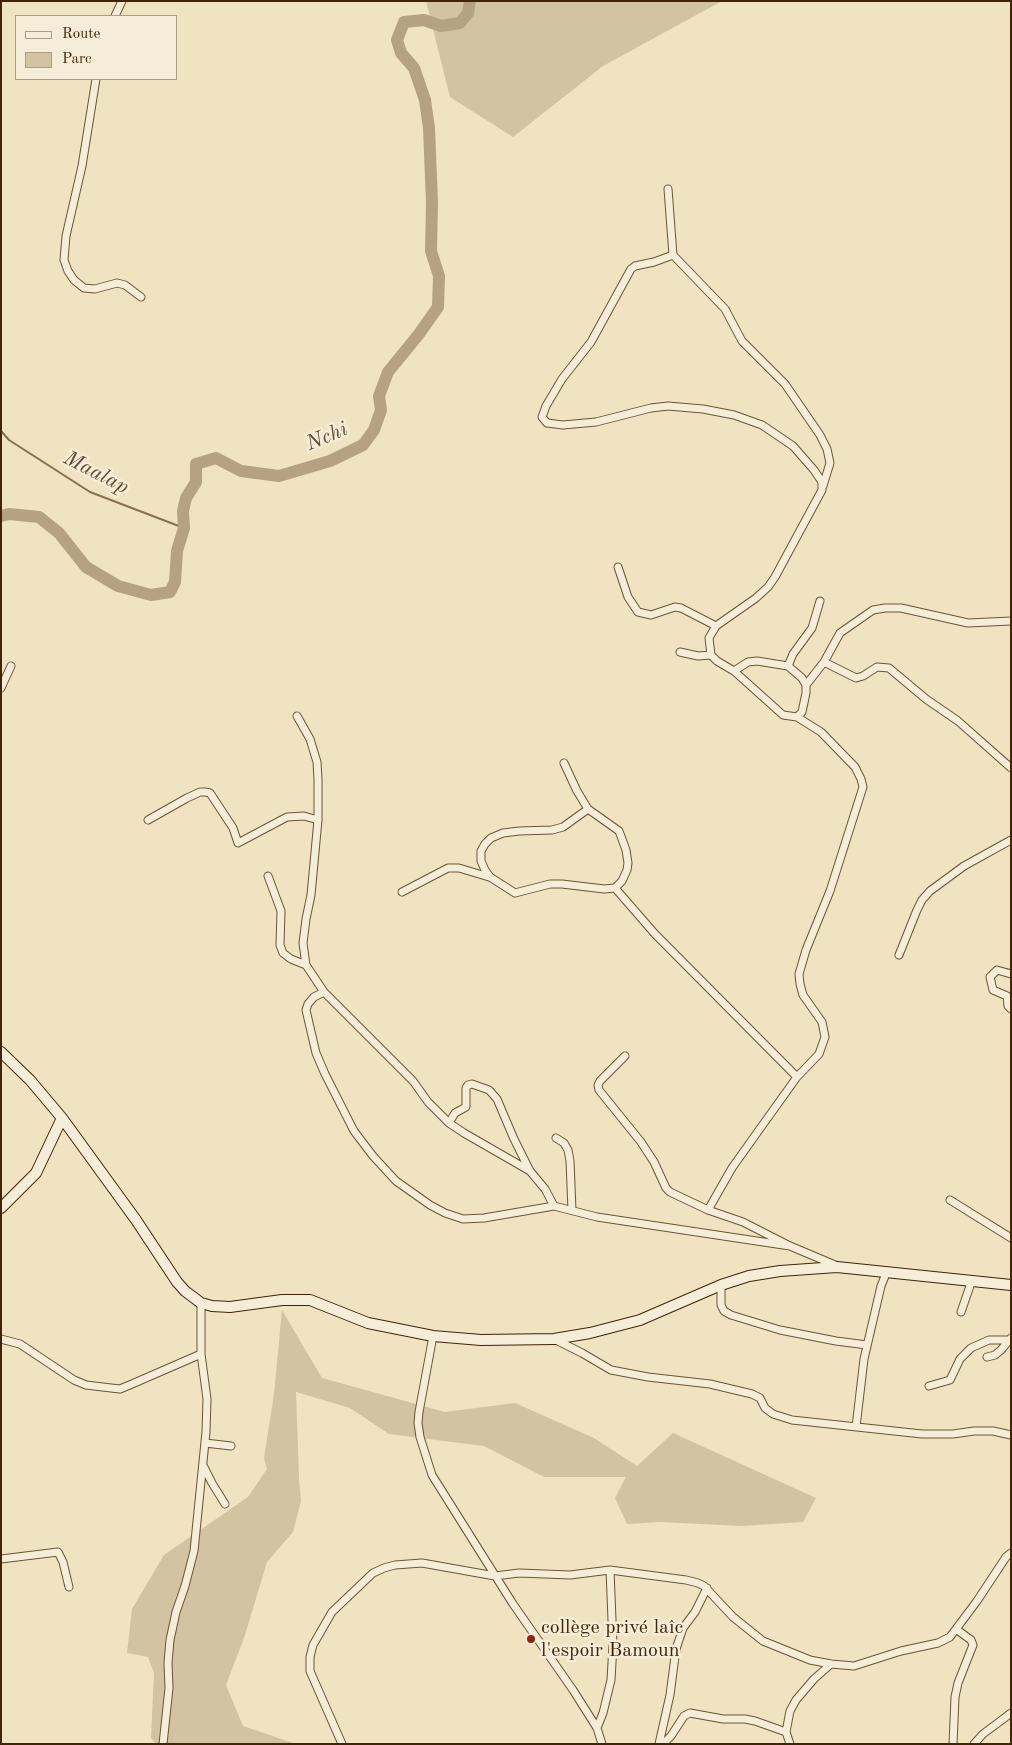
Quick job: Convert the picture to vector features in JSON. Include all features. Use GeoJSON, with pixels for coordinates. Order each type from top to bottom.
{"type":"FeatureCollection","features":[{"type":"Feature","properties":{"kind":"main road"},"geometry":{"type":"LineString","coordinates":[[1,1052],[30,1080],[62,1118],[131,1212],[177,1282],[185,1291],[201,1303],[212,1306],[230,1307],[282,1300],[310,1300],[368,1323],[433,1336],[481,1340],[554,1339],[590,1333],[640,1320],[721,1285],[766,1272],[837,1267],[887,1270],[1011,1284]]}},
{"type":"Feature","properties":{"kind":"main road"},"geometry":{"type":"LineString","coordinates":[[1,1208],[36,1173],[62,1118]]}},
{"type":"Feature","properties":{"kind":"street"},"geometry":{"type":"LineString","coordinates":[[115,15],[122,1]]}},
{"type":"Feature","properties":{"kind":"street"},"geometry":{"type":"LineString","coordinates":[[96,80],[82,166],[66,236],[64,260],[74,280],[84,288],[95,289],[117,284],[125,285],[141,297]]}},
{"type":"Feature","properties":{"kind":"street"},"geometry":{"type":"LineString","coordinates":[[668,190],[673,255],[725,309],[742,341],[785,384],[820,435],[827,449],[830,463],[823,486],[775,577],[768,587],[716,626],[709,638],[711,655],[734,671],[782,715],[796,717],[821,732],[855,767],[863,787],[830,891],[806,950],[799,974],[803,996],[822,1022],[825,1038],[819,1054],[797,1077],[732,1168],[708,1210]]}},
{"type":"Feature","properties":{"kind":"street"},"geometry":{"type":"LineString","coordinates":[[673,255],[635,266],[631,269],[591,342],[562,379],[546,406],[542,417],[547,423],[551,424],[580,424],[668,406],[685,406],[734,415],[762,425],[786,440],[814,470],[823,486]]}},
{"type":"Feature","properties":{"kind":"street"},"geometry":{"type":"LineString","coordinates":[[618,566],[628,597],[638,612],[651,615],[675,607],[681,608],[716,626]]}},
{"type":"Feature","properties":{"kind":"street"},"geometry":{"type":"LineString","coordinates":[[788,666],[812,628],[820,601]]}},
{"type":"Feature","properties":{"kind":"street"},"geometry":{"type":"LineString","coordinates":[[806,685],[824,662],[840,633],[873,610],[901,608],[968,623],[1011,620]]}},
{"type":"Feature","properties":{"kind":"street"},"geometry":{"type":"LineString","coordinates":[[680,652],[698,656],[711,655]]}},
{"type":"Feature","properties":{"kind":"street"},"geometry":{"type":"LineString","coordinates":[[734,671],[748,662],[756,660],[788,666],[802,678],[806,685],[802,712],[796,717]]}},
{"type":"Feature","properties":{"kind":"street"},"geometry":{"type":"LineString","coordinates":[[824,662],[856,678],[877,667],[889,668],[926,699],[958,721],[1011,768]]}},
{"type":"Feature","properties":{"kind":"street"},"geometry":{"type":"LineString","coordinates":[[1,688],[11,666]]}},
{"type":"Feature","properties":{"kind":"street"},"geometry":{"type":"LineString","coordinates":[[297,716],[310,739],[317,762],[318,820],[311,895],[303,934],[306,964],[324,992],[402,1070],[428,1102],[449,1123],[530,1171]]}},
{"type":"Feature","properties":{"kind":"street"},"geometry":{"type":"LineString","coordinates":[[402,892],[448,868],[459,868],[490,877],[516,892],[550,884],[604,889],[616,888],[627,870],[626,850],[619,831],[588,809],[577,792],[564,763]]}},
{"type":"Feature","properties":{"kind":"street"},"geometry":{"type":"LineString","coordinates":[[148,820],[186,798],[200,792],[205,792],[210,793],[233,828],[238,843],[287,817],[304,816],[318,820]]}},
{"type":"Feature","properties":{"kind":"street"},"geometry":{"type":"LineString","coordinates":[[490,877],[481,861],[481,851],[491,838],[511,832],[552,830],[563,826],[588,809]]}},
{"type":"Feature","properties":{"kind":"street"},"geometry":{"type":"LineString","coordinates":[[899,955],[922,900],[930,891],[964,866],[1011,840]]}},
{"type":"Feature","properties":{"kind":"street"},"geometry":{"type":"LineString","coordinates":[[268,876],[280,911],[280,945],[283,952],[291,959],[306,964]]}},
{"type":"Feature","properties":{"kind":"street"},"geometry":{"type":"LineString","coordinates":[[616,888],[655,934],[797,1077]]}},
{"type":"Feature","properties":{"kind":"street"},"geometry":{"type":"LineString","coordinates":[[1011,974],[997,970],[990,977],[993,990],[1007,996],[1008,1006],[1011,1010]]}},
{"type":"Feature","properties":{"kind":"street"},"geometry":{"type":"LineString","coordinates":[[324,992],[314,997],[306,1010],[316,1053],[325,1074],[354,1130],[373,1156],[396,1181],[430,1205],[445,1213],[463,1219],[484,1218],[554,1206],[597,1217],[790,1246]]}},
{"type":"Feature","properties":{"kind":"street"},"geometry":{"type":"LineString","coordinates":[[625,1056],[600,1081],[598,1085],[599,1090],[641,1142],[670,1192],[708,1210],[742,1222],[837,1267]]}},
{"type":"Feature","properties":{"kind":"street"},"geometry":{"type":"LineString","coordinates":[[449,1123],[455,1114],[466,1107],[466,1088],[468,1086],[472,1084],[489,1090],[497,1099],[530,1171],[554,1206]]}},
{"type":"Feature","properties":{"kind":"street"},"geometry":{"type":"LineString","coordinates":[[556,1138],[564,1143],[569,1156],[572,1210]]}},
{"type":"Feature","properties":{"kind":"street"},"geometry":{"type":"LineString","coordinates":[[950,1200],[1011,1238]]}},
{"type":"Feature","properties":{"kind":"street"},"geometry":{"type":"LineString","coordinates":[[856,1427],[861,1372],[881,1286],[887,1270]]}},
{"type":"Feature","properties":{"kind":"street"},"geometry":{"type":"LineString","coordinates":[[961,1312],[972,1280]]}},
{"type":"Feature","properties":{"kind":"street"},"geometry":{"type":"LineString","coordinates":[[721,1285],[721,1305],[724,1311],[731,1314],[780,1330],[867,1345]]}},
{"type":"Feature","properties":{"kind":"street"},"geometry":{"type":"LineString","coordinates":[[163,1744],[169,1688],[168,1663],[170,1640],[194,1551],[205,1443],[208,1405],[202,1354],[201,1303]]}},
{"type":"Feature","properties":{"kind":"street"},"geometry":{"type":"LineString","coordinates":[[433,1336],[419,1412],[420,1437],[432,1475],[496,1576],[597,1728],[602,1744]]}},
{"type":"Feature","properties":{"kind":"street"},"geometry":{"type":"LineString","coordinates":[[554,1339],[582,1352],[611,1370],[648,1377],[710,1384],[743,1392],[760,1398],[766,1408],[773,1414],[792,1420],[936,1434],[993,1431],[1011,1435]]}},
{"type":"Feature","properties":{"kind":"street"},"geometry":{"type":"LineString","coordinates":[[987,1357],[994,1355],[1010,1339]]}},
{"type":"Feature","properties":{"kind":"street"},"geometry":{"type":"LineString","coordinates":[[929,1386],[950,1380],[960,1359],[971,1348],[989,1340],[1010,1339]]}},
{"type":"Feature","properties":{"kind":"street"},"geometry":{"type":"LineString","coordinates":[[1,1340],[20,1344],[74,1380],[86,1385],[111,1388],[120,1388],[132,1384],[202,1354]]}},
{"type":"Feature","properties":{"kind":"street"},"geometry":{"type":"LineString","coordinates":[[205,1443],[231,1446]]}},
{"type":"Feature","properties":{"kind":"street"},"geometry":{"type":"LineString","coordinates":[[203,1462],[209,1479],[225,1504]]}},
{"type":"Feature","properties":{"kind":"street"},"geometry":{"type":"LineString","coordinates":[[1,1559],[58,1552],[63,1562],[69,1587]]}},
{"type":"Feature","properties":{"kind":"street"},"geometry":{"type":"LineString","coordinates":[[342,1744],[310,1670],[310,1657],[313,1645],[332,1612],[373,1574],[384,1568],[395,1565],[422,1564],[496,1576],[519,1573],[570,1575],[610,1570],[686,1580],[698,1583],[706,1588],[733,1617],[763,1641],[810,1660],[854,1666],[901,1651],[938,1643],[950,1637],[977,1601],[1006,1556],[1011,1552]]}},
{"type":"Feature","properties":{"kind":"street"},"geometry":{"type":"LineString","coordinates":[[597,1728],[603,1713],[611,1680],[610,1570]]}},
{"type":"Feature","properties":{"kind":"street"},"geometry":{"type":"LineString","coordinates":[[661,1744],[676,1649],[683,1628],[694,1612],[706,1588]]}},
{"type":"Feature","properties":{"kind":"street"},"geometry":{"type":"LineString","coordinates":[[953,1744],[955,1697],[958,1683],[973,1645],[971,1640],[956,1629]]}},
{"type":"Feature","properties":{"kind":"street"},"geometry":{"type":"LineString","coordinates":[[790,1744],[786,1732],[790,1711],[796,1700],[819,1674],[831,1664]]}},
{"type":"Feature","properties":{"kind":"street"},"geometry":{"type":"LineString","coordinates":[[661,1744],[671,1736],[684,1716],[690,1712],[723,1719],[750,1720],[786,1732]]}},
{"type":"Feature","properties":{"kind":"street"},"geometry":{"type":"LineString","coordinates":[[974,1744],[983,1734],[1011,1713]]}},
{"type":"Feature","properties":{"kind":"green space"},"geometry":{"type":"Polygon","coordinates":[[[426,1],[722,1],[603,66],[513,137],[450,97],[426,1]]]}},
{"type":"Feature","properties":{"kind":"green space"},"geometry":{"type":"Polygon","coordinates":[[[282,1310],[322,1378],[445,1412],[515,1403],[594,1438],[637,1466],[673,1433],[816,1498],[803,1522],[742,1526],[660,1522],[627,1524],[615,1498],[626,1477],[544,1477],[484,1446],[389,1434],[350,1408],[296,1392],[301,1501],[293,1532],[267,1562],[244,1638],[226,1685],[243,1726],[296,1744],[156,1744],[151,1738],[154,1673],[148,1657],[127,1653],[132,1609],[164,1555],[248,1497],[267,1469],[264,1458],[274,1394],[282,1310]]]}},
{"type":"Feature","properties":{"kind":"waterway","name":"Nchi"},"geometry":{"type":"LineString","coordinates":[[1,516],[9,514],[39,517],[59,533],[86,567],[118,586],[151,595],[170,592],[175,582],[177,551],[184,528],[183,511],[186,498],[196,482],[196,464],[216,458],[241,471],[279,476],[330,461],[363,445],[374,430],[381,410],[379,396],[388,372],[438,307],[439,276],[431,251],[432,203],[429,128],[425,100],[414,68],[401,53],[397,40],[404,22],[424,20],[441,26],[460,23],[468,13],[470,1]]}},
{"type":"Feature","properties":{"kind":"waterway","name":"Maalap"},"geometry":{"type":"LineString","coordinates":[[1,431],[9,440],[90,492],[184,528]]}},
{"type":"Feature","properties":{"kind":"place","name":"collège privé laîc l'espoir Bamoun"},"geometry":{"type":"Point","coordinates":[531,1639]}}]}
